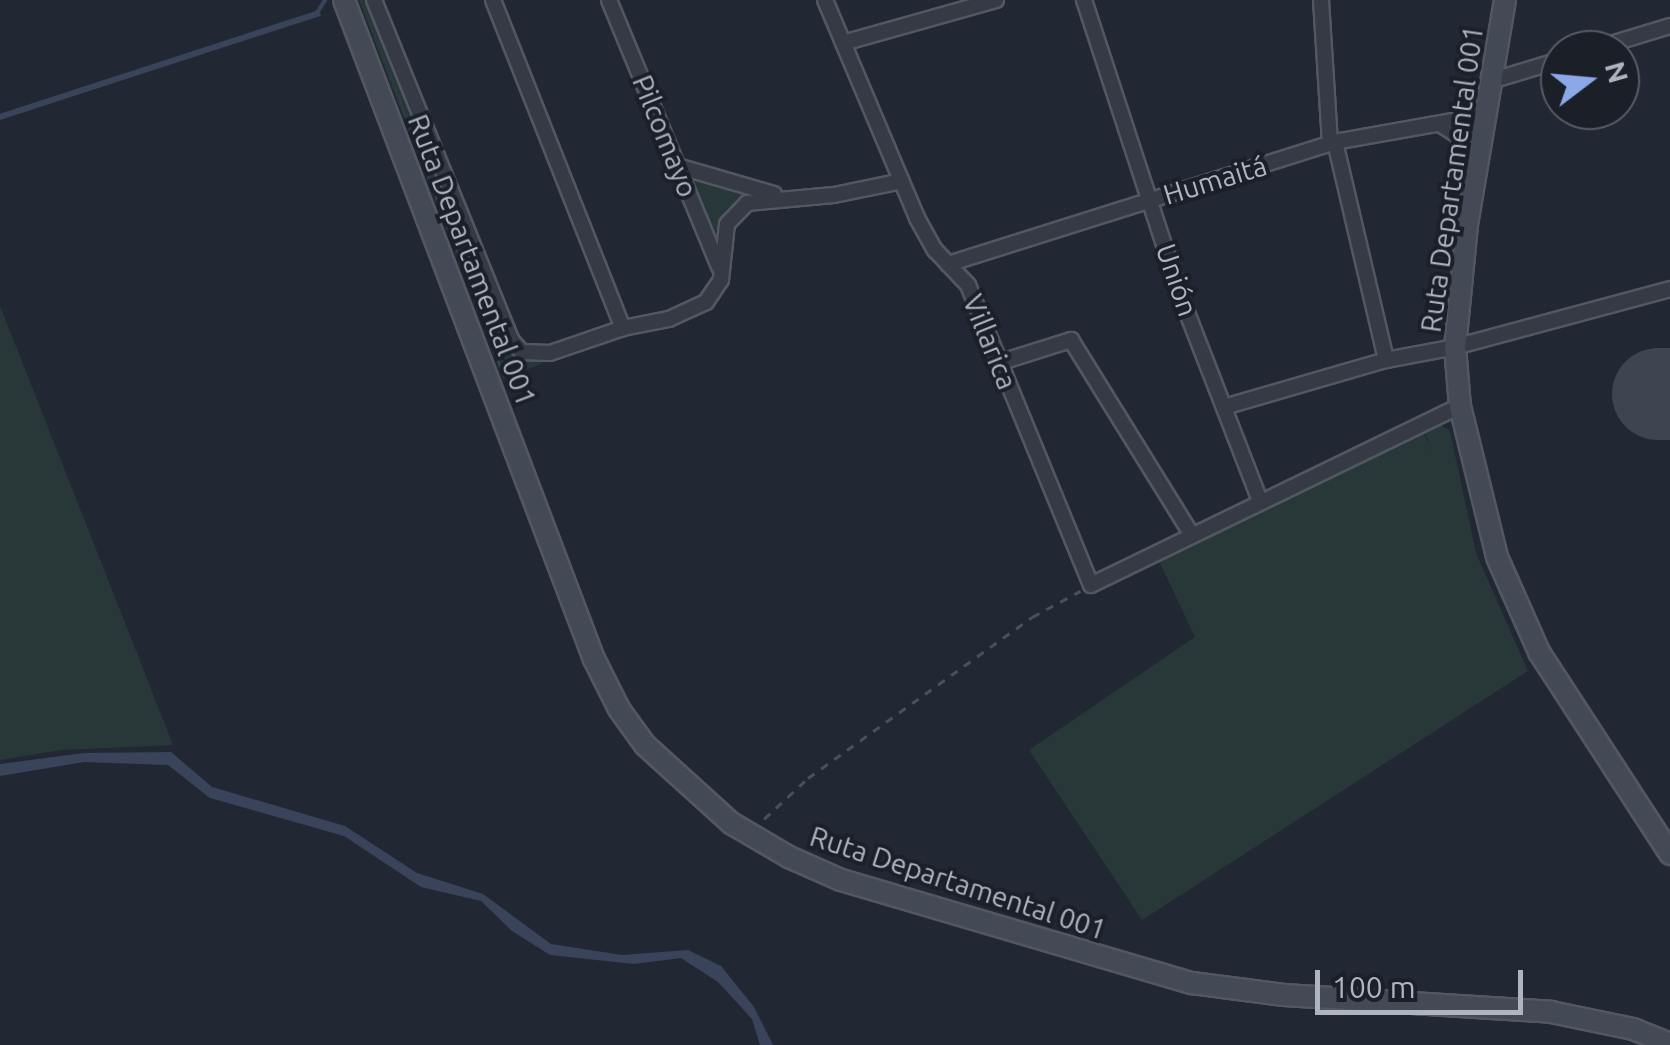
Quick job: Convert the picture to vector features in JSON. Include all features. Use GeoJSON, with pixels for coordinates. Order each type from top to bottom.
{"type":"FeatureCollection","features":[{"type":"Feature","properties":{"kind":"street","name":"Ruta Departamental 001"},"geometry":{"type":"LineString","coordinates":[[344,0],[594,659],[618,709],[645,745],[692,791],[750,835],[842,880],[1192,983],[1284,996],[1551,1012],[1633,1030],[1670,1044]]}},
{"type":"Feature","properties":{"kind":"street"},"geometry":{"type":"LineString","coordinates":[[374,0],[512,341],[522,352],[538,356],[623,328],[669,319],[700,306],[718,290],[732,215],[759,198],[834,195],[902,181]]}},
{"type":"Feature","properties":{"kind":"street"},"geometry":{"type":"LineString","coordinates":[[493,0],[623,328]]}},
{"type":"Feature","properties":{"kind":"street","name":"Pilcomayo"},"geometry":{"type":"LineString","coordinates":[[609,0],[721,272]]}},
{"type":"Feature","properties":{"kind":"street","name":"Villarica"},"geometry":{"type":"LineString","coordinates":[[825,0],[934,250],[968,285],[1090,585]]}},
{"type":"Feature","properties":{"kind":"street"},"geometry":{"type":"LineString","coordinates":[[843,43],[996,0]]}},
{"type":"Feature","properties":{"kind":"street","name":"Unión"},"geometry":{"type":"LineString","coordinates":[[1084,0],[1181,297],[1260,501]]}},
{"type":"Feature","properties":{"kind":"street"},"geometry":{"type":"LineString","coordinates":[[1320,0],[1333,143],[1386,360]]}},
{"type":"Feature","properties":{"kind":"street","name":"Ruta Departamental 001"},"geometry":{"type":"LineString","coordinates":[[1505,0],[1455,347],[1460,406],[1497,557],[1538,652],[1670,854]]}},
{"type":"Feature","properties":{"kind":"street"},"geometry":{"type":"LineString","coordinates":[[1640,35],[1670,26]]}},
{"type":"Feature","properties":{"kind":"street"},"geometry":{"type":"LineString","coordinates":[[1494,80],[1540,66]]}},
{"type":"Feature","properties":{"kind":"street","name":"Humaitá"},"geometry":{"type":"LineString","coordinates":[[948,264],[1333,143],[1487,115]]}},
{"type":"Feature","properties":{"kind":"street"},"geometry":{"type":"LineString","coordinates":[[1440,123],[1465,140],[1478,167]]}},
{"type":"Feature","properties":{"kind":"street"},"geometry":{"type":"LineString","coordinates":[[678,166],[784,198]]}},
{"type":"Feature","properties":{"kind":"street"},"geometry":{"type":"LineString","coordinates":[[1224,406],[1386,360],[1455,347],[1670,289]]}},
{"type":"Feature","properties":{"kind":"street"},"geometry":{"type":"LineString","coordinates":[[998,363],[1070,340],[1192,535]]}},
{"type":"Feature","properties":{"kind":"street"},"geometry":{"type":"LineString","coordinates":[[1090,585],[1460,406]]}},
{"type":"Feature","properties":{"kind":"path"},"geometry":{"type":"LineString","coordinates":[[750,835],[796,787],[1032,617],[1090,585]]}},
{"type":"Feature","properties":{"kind":"shaded area"},"geometry":{"type":"Polygon","coordinates":[[[359,0],[367,0],[503,340],[515,357],[544,363],[503,379],[359,0]]]}},
{"type":"Feature","properties":{"kind":"shaded area"},"geometry":{"type":"Polygon","coordinates":[[[691,175],[757,195],[740,198],[726,210],[717,241],[691,175]]]}},
{"type":"Feature","properties":{"kind":"shaded area"},"geometry":{"type":"Polygon","coordinates":[[[0,306],[173,745],[62,750],[0,760],[0,306]]]}},
{"type":"Feature","properties":{"kind":"shaded area"},"geometry":{"type":"Polygon","coordinates":[[[1441,425],[1450,431],[1476,553],[1528,671],[1142,920],[1029,750],[1195,637],[1159,561],[1423,432],[1432,451],[1424,431],[1441,425]]]}},
{"type":"Feature","properties":{"kind":"water"},"geometry":{"type":"Polygon","coordinates":[[[362,0],[505,376],[503,377],[362,0]]]}},
{"type":"Feature","properties":{"kind":"water"},"geometry":{"type":"Polygon","coordinates":[[[319,10],[321,16],[0,120],[0,114],[319,10]]]}},
{"type":"Feature","properties":{"kind":"water"},"geometry":{"type":"Polygon","coordinates":[[[171,752],[212,787],[345,826],[417,873],[483,894],[551,944],[622,955],[688,950],[721,966],[754,1007],[773,1045],[760,1045],[752,1019],[718,982],[681,958],[634,964],[550,955],[512,931],[481,901],[421,887],[344,836],[210,798],[168,765],[84,762],[0,776],[0,764],[84,753],[171,752]]]}},
{"type":"Feature","properties":{"kind":"waterway"},"geometry":{"type":"LineString","coordinates":[[317,13],[325,0]]}},
{"type":"Feature","properties":{"kind":"runway"},"geometry":{"type":"LineString","coordinates":[[1658,394],[1670,394]]}}]}
